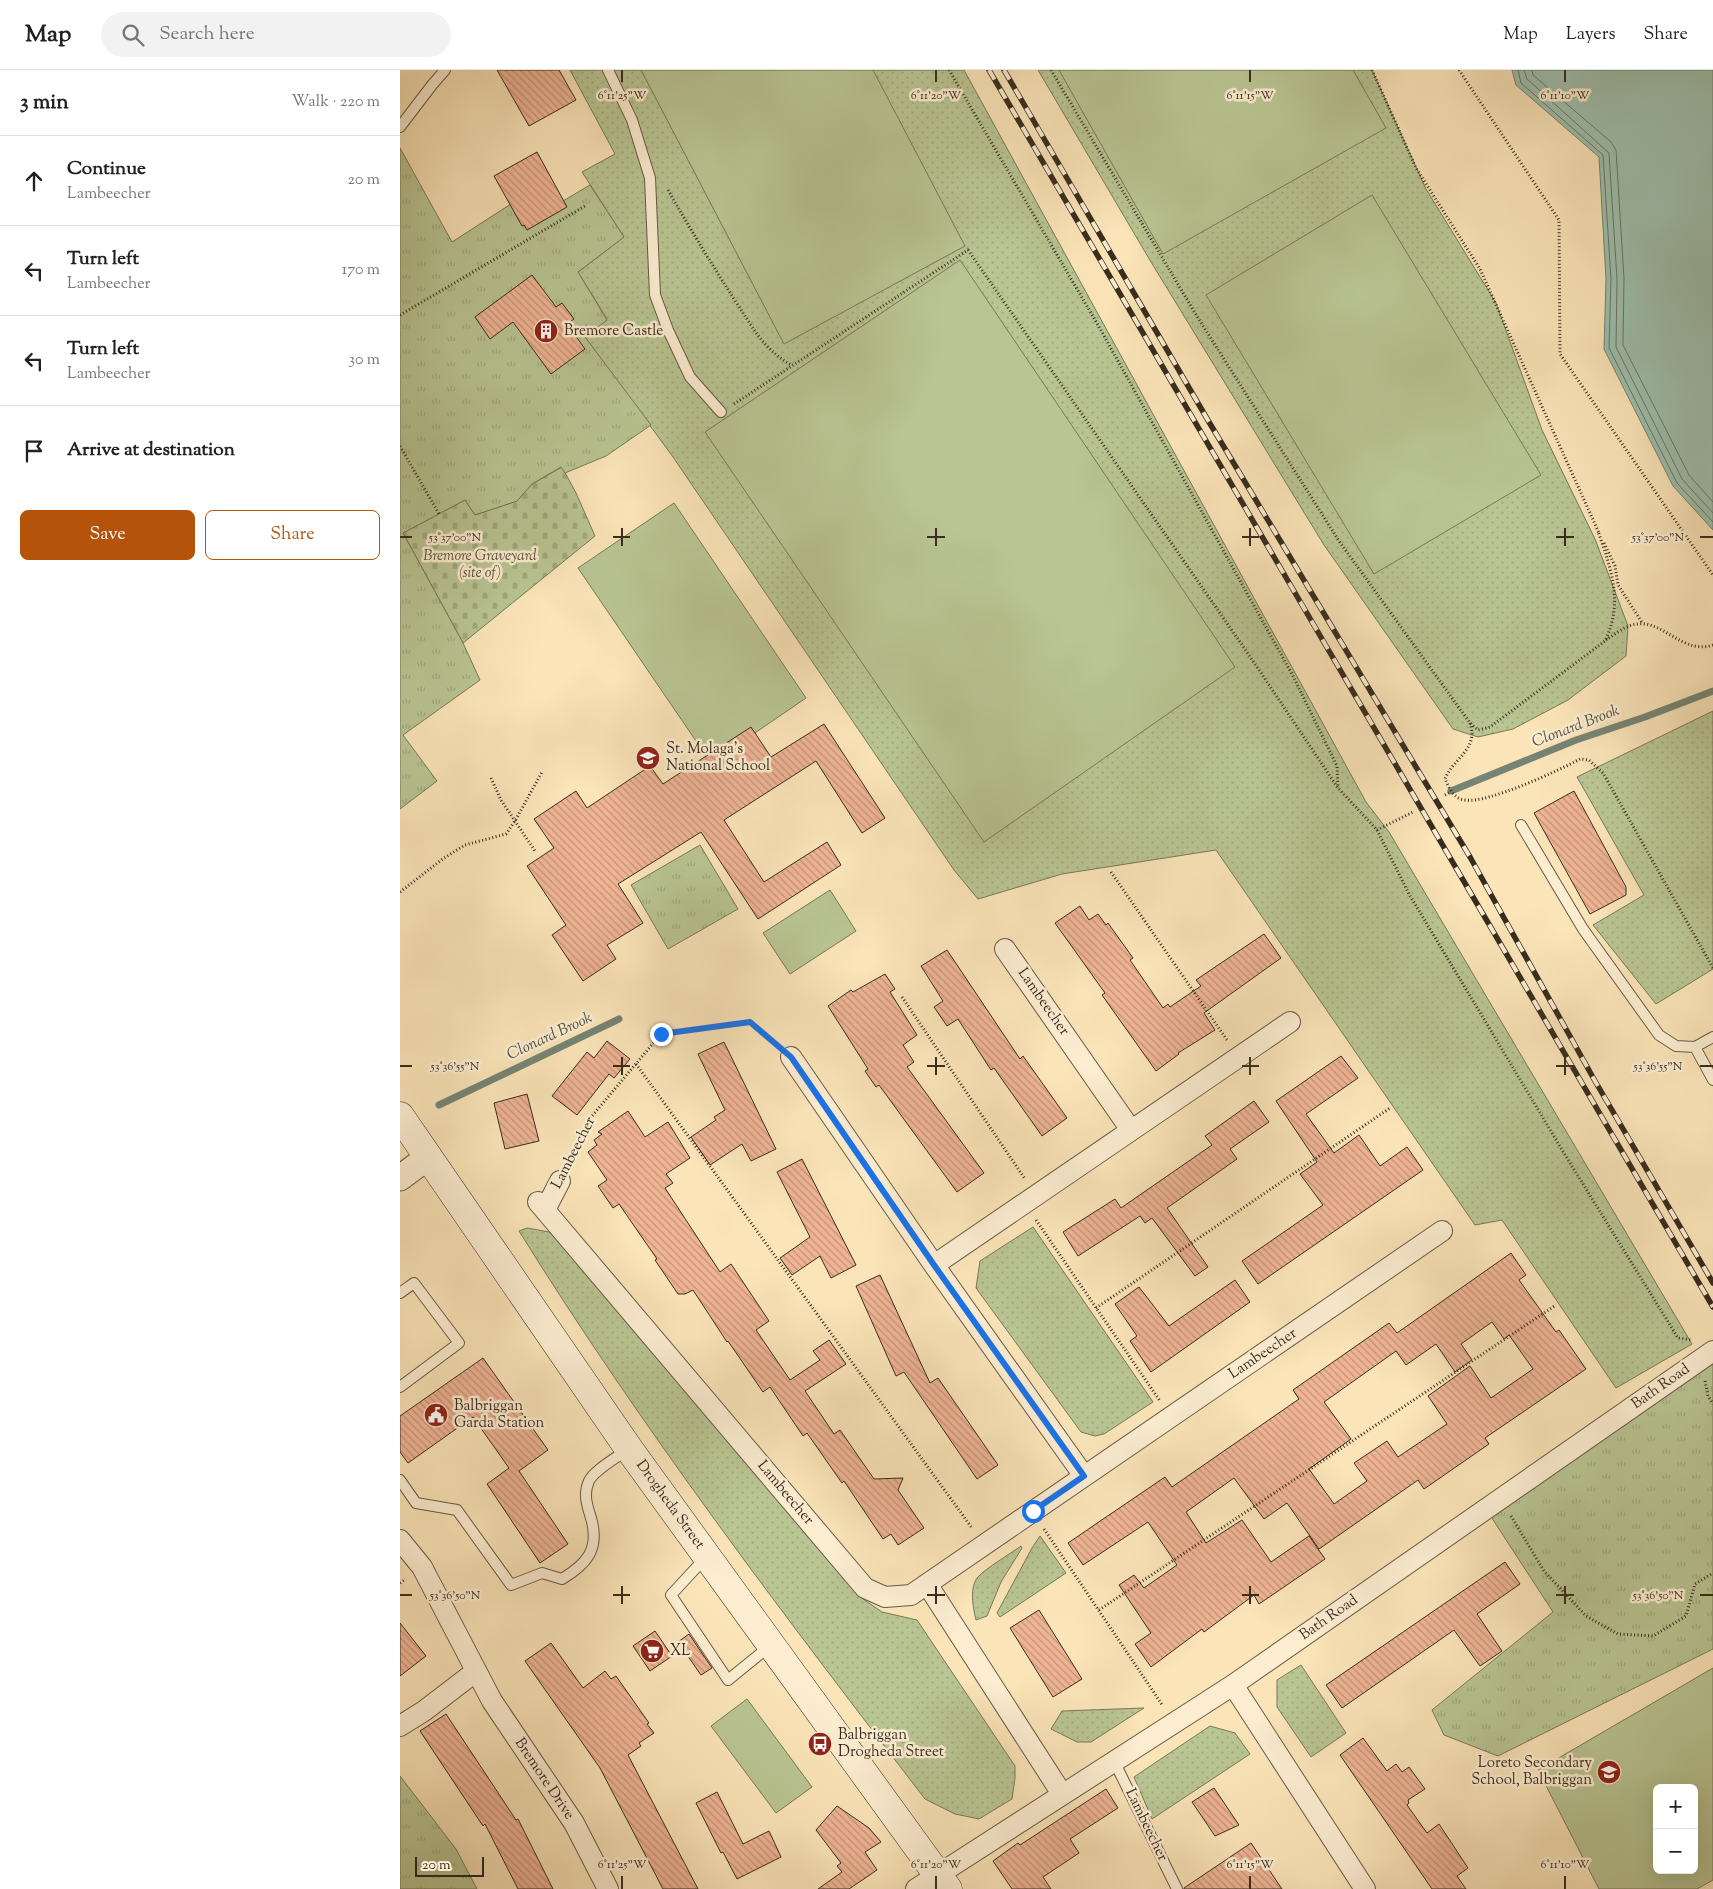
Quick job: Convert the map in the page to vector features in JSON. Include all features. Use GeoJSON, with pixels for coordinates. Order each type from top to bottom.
{"type":"FeatureCollection","features":[{"type":"Feature","properties":{"kind":"main road","name":"Drogheda Street"},"geometry":{"type":"LineString","coordinates":[[400,1116],[629,1448],[771,1645],[934,1884]]}},
{"type":"Feature","properties":{"kind":"street","name":"Lambeecher"},"geometry":{"type":"LineString","coordinates":[[1006,949],[1131,1130]]}},
{"type":"Feature","properties":{"kind":"street"},"geometry":{"type":"LineString","coordinates":[[934,1265],[1290,1022]]}},
{"type":"Feature","properties":{"kind":"street"},"geometry":{"type":"LineString","coordinates":[[791,1057],[934,1265],[1084,1476]]}},
{"type":"Feature","properties":{"kind":"street"},"geometry":{"type":"LineString","coordinates":[[400,1178],[428,1157]]}},
{"type":"Feature","properties":{"kind":"street","name":"Lambeecher"},"geometry":{"type":"LineString","coordinates":[[560,1181],[541,1206],[865,1588],[885,1597],[912,1595],[1442,1231]]}},
{"type":"Feature","properties":{"kind":"street","name":"Bath Road"},"geometry":{"type":"LineString","coordinates":[[934,1884],[1062,1794],[1233,1685],[1707,1355]]}},
{"type":"Feature","properties":{"kind":"street","name":"Bremore Drive"},"geometry":{"type":"LineString","coordinates":[[400,1540],[422,1567],[475,1672],[492,1701],[574,1823],[608,1889]]}},
{"type":"Feature","properties":{"kind":"street"},"geometry":{"type":"LineString","coordinates":[[927,1584],[1062,1794]]}},
{"type":"Feature","properties":{"kind":"street"},"geometry":{"type":"LineString","coordinates":[[400,1726],[475,1672]]}},
{"type":"Feature","properties":{"kind":"street"},"geometry":{"type":"LineString","coordinates":[[1233,1685],[1365,1889]]}},
{"type":"Feature","properties":{"kind":"lane"},"geometry":{"type":"LineString","coordinates":[[400,127],[445,70]]}},
{"type":"Feature","properties":{"kind":"lane"},"geometry":{"type":"LineString","coordinates":[[608,70],[632,120],[650,178],[654,295],[690,377],[721,412]]}},
{"type":"Feature","properties":{"kind":"lane"},"geometry":{"type":"LineString","coordinates":[[1521,825],[1583,929],[1659,1035],[1676,1046],[1695,1047],[1713,1037]]}},
{"type":"Feature","properties":{"kind":"lane"},"geometry":{"type":"LineString","coordinates":[[1695,1047],[1713,1080]]}},
{"type":"Feature","properties":{"kind":"lane"},"geometry":{"type":"LineString","coordinates":[[400,1293],[414,1283],[459,1343],[400,1387]]}},
{"type":"Feature","properties":{"kind":"lane"},"geometry":{"type":"LineString","coordinates":[[400,1480],[416,1503],[457,1510],[511,1585],[542,1574],[562,1579],[578,1570],[585,1562],[591,1550],[594,1533],[586,1503],[586,1490],[590,1479],[629,1448]]}},
{"type":"Feature","properties":{"kind":"lane"},"geometry":{"type":"LineString","coordinates":[[706,1556],[672,1595],[728,1680],[771,1645]]}},
{"type":"Feature","properties":{"kind":"lane","name":"Lambeecher"},"geometry":{"type":"LineString","coordinates":[[1114,1761],[1177,1889]]}},
{"type":"Feature","properties":{"kind":"path"},"geometry":{"type":"LineString","coordinates":[[949,70],[1098,325],[1292,676],[1337,766],[1338,788]]}},
{"type":"Feature","properties":{"kind":"path"},"geometry":{"type":"LineString","coordinates":[[1051,70],[1198,318],[1339,541],[1470,723],[1478,730],[1490,727],[1605,641],[1625,628],[1636,624],[1644,624],[1655,628],[1684,644],[1704,648],[1713,645]]}},
{"type":"Feature","properties":{"kind":"path"},"geometry":{"type":"LineString","coordinates":[[1372,70],[1416,168],[1480,268],[1615,566],[1618,585],[1644,624]]}},
{"type":"Feature","properties":{"kind":"path"},"geometry":{"type":"LineString","coordinates":[[1459,70],[1559,220],[1560,354],[1713,574]]}},
{"type":"Feature","properties":{"kind":"path"},"geometry":{"type":"LineString","coordinates":[[650,178],[662,180],[707,258],[756,335],[776,356],[791,365]]}},
{"type":"Feature","properties":{"kind":"path"},"geometry":{"type":"LineString","coordinates":[[400,316],[585,206]]}},
{"type":"Feature","properties":{"kind":"path"},"geometry":{"type":"LineString","coordinates":[[721,412],[968,250],[1249,655],[1338,788],[1377,830],[1409,894],[1570,1163],[1678,1338],[1692,1340],[1707,1355]]}},
{"type":"Feature","properties":{"kind":"path"},"geometry":{"type":"LineString","coordinates":[[400,446],[439,514]]}},
{"type":"Feature","properties":{"kind":"path"},"geometry":{"type":"LineString","coordinates":[[1598,531],[1609,564],[1616,602],[1611,628],[1605,641]]}},
{"type":"Feature","properties":{"kind":"path"},"geometry":{"type":"LineString","coordinates":[[1470,723],[1473,731],[1467,751],[1449,769],[1445,779],[1450,792],[1465,800],[1493,796],[1580,759],[1589,760],[1603,774],[1713,968]]}},
{"type":"Feature","properties":{"kind":"path"},"geometry":{"type":"LineString","coordinates":[[400,892],[444,858],[466,845],[506,834],[542,772]]}},
{"type":"Feature","properties":{"kind":"path"},"geometry":{"type":"LineString","coordinates":[[491,778],[501,800],[535,851]]}},
{"type":"Feature","properties":{"kind":"path"},"geometry":{"type":"LineString","coordinates":[[1445,795],[1450,792]]}},
{"type":"Feature","properties":{"kind":"path"},"geometry":{"type":"LineString","coordinates":[[1377,830],[1412,812]]}},
{"type":"Feature","properties":{"kind":"path"},"geometry":{"type":"LineString","coordinates":[[1111,872],[1239,1056]]}},
{"type":"Feature","properties":{"kind":"path"},"geometry":{"type":"LineString","coordinates":[[902,997],[1030,1199],[1096,1308],[1171,1417]]}},
{"type":"Feature","properties":{"kind":"path","name":"Lambeecher"},"geometry":{"type":"LineString","coordinates":[[560,1181],[587,1122],[661,1034],[750,1022],[791,1057]]}},
{"type":"Feature","properties":{"kind":"path"},"geometry":{"type":"LineString","coordinates":[[636,1064],[984,1545]]}},
{"type":"Feature","properties":{"kind":"path"},"geometry":{"type":"LineString","coordinates":[[1096,1308],[1390,1108]]}},
{"type":"Feature","properties":{"kind":"path"},"geometry":{"type":"LineString","coordinates":[[1099,1610],[1556,1305]]}},
{"type":"Feature","properties":{"kind":"path"},"geometry":{"type":"LineString","coordinates":[[1501,1498],[1544,1571],[1586,1616],[1618,1634],[1652,1636],[1686,1616],[1695,1584],[1713,1573]]}},
{"type":"Feature","properties":{"kind":"path"},"geometry":{"type":"LineString","coordinates":[[1033,1511],[1174,1723]]}},
{"type":"Feature","properties":{"kind":"green space"},"geometry":{"type":"Polygon","coordinates":[[[570,70],[964,70],[1366,802],[1389,832],[1692,1344],[1616,1388],[1502,1220],[1475,1225],[1216,850],[1062,874],[978,899],[954,870],[673,457],[585,337],[607,319],[578,272],[624,237],[582,172],[615,154],[570,70]]]}},
{"type":"Feature","properties":{"kind":"green space"},"geometry":{"type":"Polygon","coordinates":[[[641,70],[873,70],[965,246],[784,344],[641,70]]]}},
{"type":"Feature","properties":{"kind":"green space"},"geometry":{"type":"Polygon","coordinates":[[[1038,70],[1372,70],[1426,189],[1496,303],[1542,430],[1595,539],[1628,626],[1626,656],[1568,700],[1513,729],[1478,737],[1453,729],[1324,545],[1151,262],[1038,70]]]}},
{"type":"Feature","properties":{"kind":"green space"},"geometry":{"type":"Polygon","coordinates":[[[1059,70],[1353,70],[1386,128],[1163,254],[1059,70]]]}},
{"type":"Feature","properties":{"kind":"green space"},"geometry":{"type":"Polygon","coordinates":[[[400,148],[452,242],[514,202],[526,223],[590,185],[624,237],[578,272],[607,320],[585,337],[651,425],[606,456],[565,473],[561,467],[532,484],[517,501],[475,515],[465,500],[403,533],[463,643],[480,680],[403,735],[437,781],[400,809],[400,148]]]}},
{"type":"Feature","properties":{"kind":"green space"},"geometry":{"type":"Polygon","coordinates":[[[1372,195],[1541,475],[1374,574],[1206,295],[1372,195]]]}},
{"type":"Feature","properties":{"kind":"green space"},"geometry":{"type":"Polygon","coordinates":[[[960,260],[1235,667],[984,842],[705,432],[960,260]]]}},
{"type":"Feature","properties":{"kind":"green space","name":"Bremore Graveyard (site of)"},"geometry":{"type":"Polygon","coordinates":[[[562,467],[595,536],[463,643],[403,533],[465,500],[475,515],[517,501],[532,484],[562,467]]]}},
{"type":"Feature","properties":{"kind":"green space"},"geometry":{"type":"Polygon","coordinates":[[[674,503],[806,698],[711,763],[578,568],[674,503]]]}},
{"type":"Feature","properties":{"kind":"green space"},"geometry":{"type":"Polygon","coordinates":[[[1713,711],[1713,969],[1656,1004],[1593,925],[1644,895],[1577,777],[1713,711]]]}},
{"type":"Feature","properties":{"kind":"green space"},"geometry":{"type":"Polygon","coordinates":[[[700,845],[738,909],[668,949],[631,885],[700,845]]]}},
{"type":"Feature","properties":{"kind":"green space"},"geometry":{"type":"Polygon","coordinates":[[[830,890],[856,931],[790,974],[763,933],[830,890]]]}},
{"type":"Feature","properties":{"kind":"green space"},"geometry":{"type":"Polygon","coordinates":[[[1033,1227],[1153,1402],[1104,1434],[1095,1436],[1081,1432],[976,1288],[980,1261],[1033,1227]]]}},
{"type":"Feature","properties":{"kind":"green space"},"geometry":{"type":"Polygon","coordinates":[[[527,1228],[549,1232],[558,1240],[863,1599],[882,1612],[917,1620],[1015,1766],[1012,1799],[979,1819],[955,1814],[925,1799],[819,1660],[664,1449],[566,1305],[519,1231],[527,1228]]]}},
{"type":"Feature","properties":{"kind":"green space"},"geometry":{"type":"Polygon","coordinates":[[[1713,1349],[1713,1649],[1498,1756],[1444,1735],[1432,1710],[1553,1612],[1486,1509],[1713,1349]]]}},
{"type":"Feature","properties":{"kind":"green space"},"geometry":{"type":"Polygon","coordinates":[[[1040,1536],[1066,1573],[1000,1617],[997,1613],[1040,1536]]]}},
{"type":"Feature","properties":{"kind":"green space"},"geometry":{"type":"Polygon","coordinates":[[[1021,1546],[1022,1548],[1001,1582],[987,1616],[976,1620],[972,1598],[975,1581],[987,1569],[1021,1546]]]}},
{"type":"Feature","properties":{"kind":"green space"},"geometry":{"type":"Polygon","coordinates":[[[1301,1665],[1346,1733],[1311,1757],[1277,1707],[1277,1680],[1301,1665]]]}},
{"type":"Feature","properties":{"kind":"green space","name":"Loreto Secondary School, Balbriggan"},"geometry":{"type":"Polygon","coordinates":[[[1713,1668],[1713,1880],[1697,1889],[1599,1889],[1538,1770],[1713,1668]]]}},
{"type":"Feature","properties":{"kind":"green space"},"geometry":{"type":"Polygon","coordinates":[[[747,1699],[812,1787],[776,1813],[711,1726],[747,1699]]]}},
{"type":"Feature","properties":{"kind":"green space"},"geometry":{"type":"Polygon","coordinates":[[[1144,1708],[1091,1742],[1077,1742],[1051,1729],[1062,1711],[1144,1708]]]}},
{"type":"Feature","properties":{"kind":"green space"},"geometry":{"type":"Polygon","coordinates":[[[1210,1726],[1235,1733],[1250,1754],[1152,1819],[1134,1777],[1210,1726]]]}},
{"type":"Feature","properties":{"kind":"green space"},"geometry":{"type":"Polygon","coordinates":[[[400,1776],[456,1849],[477,1889],[400,1889],[400,1776]]]}},
{"type":"Feature","properties":{"kind":"water"},"geometry":{"type":"Polygon","coordinates":[[[1512,70],[1713,70],[1713,530],[1673,486],[1604,349],[1606,279],[1599,157],[1516,85],[1512,70]]]}},
{"type":"Feature","properties":{"kind":"building"},"geometry":{"type":"Polygon","coordinates":[[[497,70],[559,70],[576,100],[529,126],[497,70]]]}},
{"type":"Feature","properties":{"kind":"building"},"geometry":{"type":"Polygon","coordinates":[[[537,152],[567,207],[527,230],[524,225],[522,226],[494,176],[537,152]]]}},
{"type":"Feature","properties":{"kind":"building","name":"Bremore Castle"},"geometry":{"type":"Polygon","coordinates":[[[532,275],[556,307],[562,303],[574,319],[567,324],[585,349],[551,374],[513,322],[490,339],[475,317],[532,275]]]}},
{"type":"Feature","properties":{"kind":"building"},"geometry":{"type":"Polygon","coordinates":[[[824,724],[885,818],[862,833],[816,761],[724,820],[764,882],[827,842],[841,865],[758,919],[701,832],[618,884],[643,923],[607,945],[616,959],[583,981],[552,935],[566,925],[527,866],[554,848],[534,819],[576,791],[587,808],[650,766],[663,784],[751,727],[771,757],[824,724]]]}},
{"type":"Feature","properties":{"kind":"building"},"geometry":{"type":"Polygon","coordinates":[[[1574,791],[1626,887],[1626,895],[1590,914],[1534,813],[1574,791]]]}},
{"type":"Feature","properties":{"kind":"building"},"geometry":{"type":"Polygon","coordinates":[[[1080,906],[1089,920],[1098,914],[1106,925],[1108,923],[1133,958],[1130,960],[1163,1008],[1168,1004],[1170,1007],[1201,986],[1196,980],[1264,934],[1281,958],[1204,1013],[1215,1030],[1178,1053],[1156,1071],[1102,995],[1105,993],[1055,923],[1080,906]]]}},
{"type":"Feature","properties":{"kind":"building"},"geometry":{"type":"Polygon","coordinates":[[[947,950],[1020,1059],[1023,1056],[1067,1118],[1042,1136],[994,1068],[991,1070],[958,1019],[947,1026],[934,1007],[943,1001],[921,966],[947,950]]]}},
{"type":"Feature","properties":{"kind":"building"},"geometry":{"type":"Polygon","coordinates":[[[885,974],[895,989],[890,992],[917,1035],[903,1045],[914,1062],[907,1067],[984,1173],[957,1192],[879,1085],[876,1087],[865,1071],[868,1069],[828,1006],[851,990],[853,992],[885,974]]]}},
{"type":"Feature","properties":{"kind":"building"},"geometry":{"type":"Polygon","coordinates":[[[607,1041],[630,1059],[614,1078],[609,1074],[577,1115],[552,1096],[587,1052],[594,1058],[607,1041]]]}},
{"type":"Feature","properties":{"kind":"building"},"geometry":{"type":"Polygon","coordinates":[[[724,1042],[776,1149],[751,1161],[742,1144],[710,1165],[691,1137],[716,1120],[714,1117],[725,1110],[698,1054],[724,1042]]]}},
{"type":"Feature","properties":{"kind":"building"},"geometry":{"type":"Polygon","coordinates":[[[1341,1056],[1358,1078],[1306,1114],[1334,1153],[1359,1135],[1380,1166],[1407,1147],[1423,1170],[1258,1284],[1242,1261],[1323,1205],[1300,1174],[1317,1162],[1276,1101],[1341,1056]]]}},
{"type":"Feature","properties":{"kind":"building"},"geometry":{"type":"Polygon","coordinates":[[[527,1094],[539,1141],[505,1149],[494,1103],[527,1094]]]}},
{"type":"Feature","properties":{"kind":"building"},"geometry":{"type":"Polygon","coordinates":[[[1254,1101],[1269,1122],[1230,1149],[1237,1159],[1167,1208],[1208,1267],[1195,1276],[1152,1218],[1145,1223],[1140,1216],[1078,1256],[1063,1232],[1115,1199],[1121,1208],[1212,1145],[1205,1136],[1254,1101]]]}},
{"type":"Feature","properties":{"kind":"building"},"geometry":{"type":"Polygon","coordinates":[[[628,1111],[645,1137],[668,1122],[690,1158],[666,1174],[673,1183],[665,1188],[720,1272],[731,1264],[769,1321],[756,1330],[790,1380],[820,1360],[813,1351],[829,1340],[846,1364],[805,1391],[834,1434],[840,1430],[874,1479],[903,1478],[898,1490],[924,1528],[898,1545],[891,1534],[883,1539],[844,1481],[842,1483],[807,1433],[803,1436],[770,1387],[763,1392],[693,1290],[685,1294],[678,1294],[655,1260],[657,1259],[619,1204],[613,1208],[598,1186],[607,1180],[588,1152],[597,1145],[594,1140],[602,1134],[598,1132],[628,1111]]]}},
{"type":"Feature","properties":{"kind":"building"},"geometry":{"type":"Polygon","coordinates":[[[802,1159],[856,1265],[831,1278],[820,1256],[792,1275],[780,1258],[810,1237],[777,1172],[802,1159]]]}},
{"type":"Feature","properties":{"kind":"building"},"geometry":{"type":"Polygon","coordinates":[[[1511,1253],[1526,1275],[1519,1280],[1556,1332],[1559,1330],[1586,1369],[1485,1438],[1489,1444],[1424,1489],[1418,1480],[1319,1549],[1287,1503],[1264,1519],[1234,1478],[1186,1512],[1206,1543],[1242,1520],[1271,1562],[1309,1536],[1325,1559],[1259,1604],[1254,1595],[1204,1632],[1202,1629],[1151,1667],[1135,1644],[1151,1633],[1119,1585],[1134,1575],[1144,1588],[1177,1565],[1148,1522],[1083,1565],[1068,1543],[1165,1477],[1172,1487],[1299,1399],[1293,1390],[1389,1323],[1397,1333],[1511,1253]],[[1492,1322],[1461,1344],[1472,1360],[1455,1372],[1436,1344],[1406,1365],[1396,1351],[1324,1402],[1351,1439],[1309,1469],[1334,1504],[1367,1481],[1354,1463],[1387,1441],[1398,1457],[1447,1424],[1428,1396],[1470,1366],[1491,1398],[1533,1369],[1509,1335],[1504,1339],[1492,1322]]]}},
{"type":"Feature","properties":{"kind":"building"},"geometry":{"type":"Polygon","coordinates":[[[880,1275],[930,1383],[938,1378],[998,1465],[977,1479],[904,1372],[896,1376],[856,1286],[880,1275]]]}},
{"type":"Feature","properties":{"kind":"building"},"geometry":{"type":"Polygon","coordinates":[[[1235,1280],[1250,1302],[1151,1372],[1130,1341],[1137,1336],[1115,1304],[1139,1287],[1169,1326],[1235,1280]]]}},
{"type":"Feature","properties":{"kind":"building"},"geometry":{"type":"Polygon","coordinates":[[[483,1358],[548,1450],[519,1471],[568,1544],[540,1563],[487,1484],[509,1468],[473,1417],[408,1463],[400,1452],[400,1416],[483,1358]]]}},
{"type":"Feature","properties":{"kind":"building"},"geometry":{"type":"Polygon","coordinates":[[[1505,1562],[1520,1584],[1477,1614],[1502,1651],[1480,1666],[1454,1630],[1342,1708],[1326,1685],[1505,1562]]]}},
{"type":"Feature","properties":{"kind":"building"},"geometry":{"type":"Polygon","coordinates":[[[1039,1610],[1082,1679],[1053,1697],[1010,1628],[1039,1610]]]}},
{"type":"Feature","properties":{"kind":"building"},"geometry":{"type":"Polygon","coordinates":[[[400,1623],[426,1656],[400,1676],[400,1623]]]}},
{"type":"Feature","properties":{"kind":"building","name":"XL"},"geometry":{"type":"Polygon","coordinates":[[[655,1631],[672,1656],[650,1671],[633,1646],[655,1631]]]}},
{"type":"Feature","properties":{"kind":"building"},"geometry":{"type":"Polygon","coordinates":[[[689,1634],[712,1668],[701,1675],[678,1642],[689,1634]]]}},
{"type":"Feature","properties":{"kind":"building"},"geometry":{"type":"Polygon","coordinates":[[[551,1643],[583,1688],[605,1671],[611,1679],[616,1676],[649,1723],[647,1724],[654,1733],[639,1743],[641,1746],[628,1755],[698,1889],[663,1889],[600,1768],[525,1661],[551,1643]]]}},
{"type":"Feature","properties":{"kind":"building"},"geometry":{"type":"Polygon","coordinates":[[[446,1714],[516,1820],[518,1819],[553,1889],[518,1889],[485,1824],[483,1826],[420,1731],[446,1714]]]}},
{"type":"Feature","properties":{"kind":"building"},"geometry":{"type":"Polygon","coordinates":[[[1363,1738],[1387,1771],[1396,1764],[1402,1772],[1409,1767],[1425,1789],[1408,1800],[1409,1803],[1407,1805],[1427,1833],[1439,1824],[1468,1868],[1457,1876],[1466,1889],[1432,1889],[1340,1755],[1363,1738]]]}},
{"type":"Feature","properties":{"kind":"building"},"geometry":{"type":"Polygon","coordinates":[[[1214,1788],[1239,1825],[1215,1836],[1192,1802],[1214,1788]]]}},
{"type":"Feature","properties":{"kind":"building"},"geometry":{"type":"Polygon","coordinates":[[[1106,1789],[1118,1808],[1070,1839],[1079,1853],[1043,1877],[1051,1889],[1012,1889],[993,1861],[1018,1843],[1020,1845],[1106,1789]]]}},
{"type":"Feature","properties":{"kind":"building"},"geometry":{"type":"Polygon","coordinates":[[[717,1792],[743,1844],[769,1831],[781,1857],[737,1879],[723,1852],[721,1853],[696,1803],[717,1792]]]}},
{"type":"Feature","properties":{"kind":"building"},"geometry":{"type":"Polygon","coordinates":[[[837,1806],[869,1828],[881,1842],[865,1852],[877,1870],[849,1889],[818,1889],[842,1872],[837,1866],[841,1863],[816,1830],[837,1806]]]}},
{"type":"Feature","properties":{"kind":"building"},"geometry":{"type":"Polygon","coordinates":[[[1251,1843],[1282,1889],[1184,1889],[1184,1888],[1251,1843]]]}},
{"type":"Feature","properties":{"kind":"waterway","name":"Clonard Brook"},"geometry":{"type":"LineString","coordinates":[[1451,791],[1576,740],[1645,717],[1713,691]]}},
{"type":"Feature","properties":{"kind":"waterway","name":"Clonard Brook"},"geometry":{"type":"LineString","coordinates":[[439,1105],[619,1019]]}},
{"type":"Feature","properties":{"kind":"railway"},"geometry":{"type":"LineString","coordinates":[[989,70],[1713,1307]]}},
{"type":"Feature","properties":{"kind":"railway"},"geometry":{"type":"LineString","coordinates":[[1004,70],[1209,422],[1470,857],[1595,1081],[1713,1283]]}},
{"type":"Feature","properties":{"kind":"place","name":"Bremore Castle"},"geometry":{"type":"Point","coordinates":[546,331]}},
{"type":"Feature","properties":{"kind":"place","name":"St. Molaga's National School"},"geometry":{"type":"Point","coordinates":[648,758]}},
{"type":"Feature","properties":{"kind":"place","name":"Balbriggan Garda Station"},"geometry":{"type":"Point","coordinates":[436,1415]}},
{"type":"Feature","properties":{"kind":"place","name":"XL"},"geometry":{"type":"Point","coordinates":[652,1651]}},
{"type":"Feature","properties":{"kind":"place","name":"Balbriggan Drogheda Street"},"geometry":{"type":"Point","coordinates":[820,1744]}},
{"type":"Feature","properties":{"kind":"place","name":"Loreto Secondary School, Balbriggan"},"geometry":{"type":"Point","coordinates":[1609,1772]}},
{"type":"Feature","properties":{"kind":"route"},"geometry":{"type":"LineString","coordinates":[[661,1034],[750,1022],[791,1057],[934,1265],[1084,1476],[1033,1511]]}}]}
